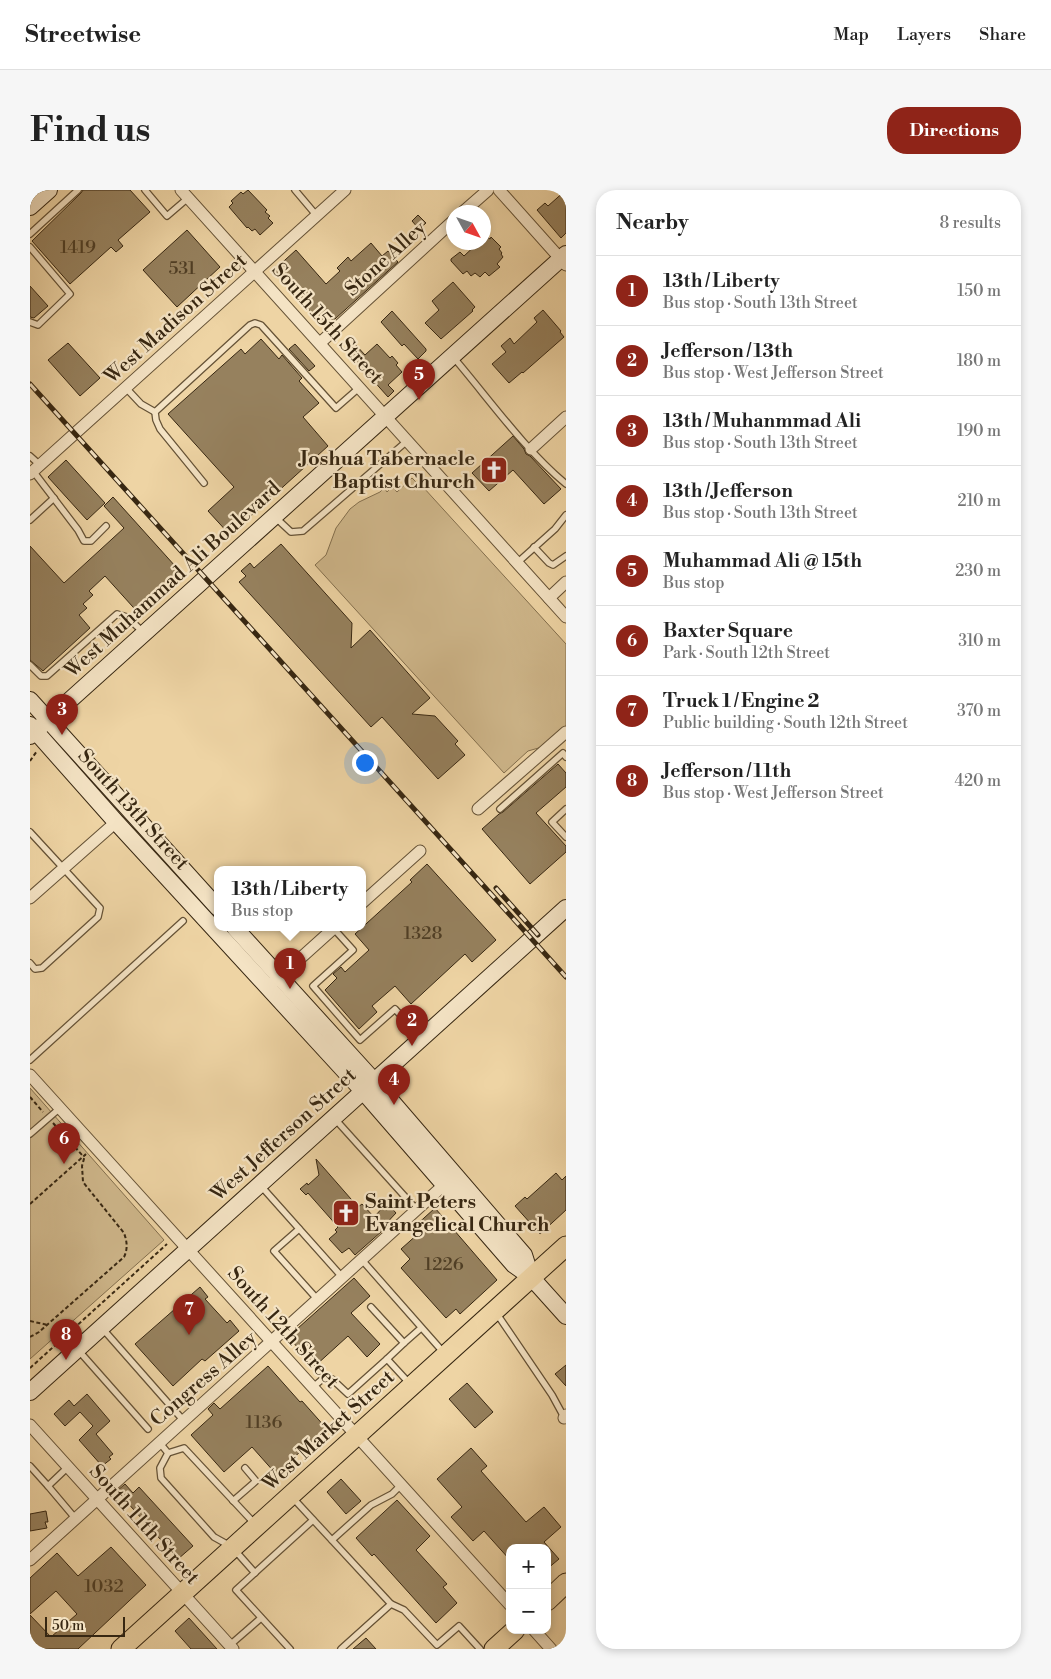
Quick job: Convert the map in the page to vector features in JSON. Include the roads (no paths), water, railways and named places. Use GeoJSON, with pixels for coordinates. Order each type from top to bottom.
{"type":"FeatureCollection","features":[{"type":"Feature","properties":{"kind":"main road","name":"West Market Street"},"geometry":{"type":"LineString","coordinates":[[121,1649],[566,1246]]}},
{"type":"Feature","properties":{"kind":"main road"},"geometry":{"type":"LineString","coordinates":[[551,1597],[566,1583]]}},
{"type":"Feature","properties":{"kind":"main road"},"geometry":{"type":"LineString","coordinates":[[494,1649],[511,1634]]}},
{"type":"Feature","properties":{"kind":"street"},"geometry":{"type":"LineString","coordinates":[[32,203],[49,190]]}},
{"type":"Feature","properties":{"kind":"street","name":"West Madison Street"},"geometry":{"type":"LineString","coordinates":[[34,470],[346,190]]}},
{"type":"Feature","properties":{"kind":"street"},"geometry":{"type":"LineString","coordinates":[[471,205],[488,190]]}},
{"type":"Feature","properties":{"kind":"street"},"geometry":{"type":"LineString","coordinates":[[499,190],[564,259]]}},
{"type":"Feature","properties":{"kind":"street","name":"South 15th Street"},"geometry":{"type":"LineString","coordinates":[[184,194],[566,617]]}},
{"type":"Feature","properties":{"kind":"street","name":"Stone Alley"},"geometry":{"type":"LineString","coordinates":[[320,343],[446,228]]}},
{"type":"Feature","properties":{"kind":"street","name":"West Muhammad Ali Boulevard"},"geometry":{"type":"LineString","coordinates":[[33,735],[274,516],[564,259]]}},
{"type":"Feature","properties":{"kind":"street"},"geometry":{"type":"LineString","coordinates":[[530,449],[566,417]]}},
{"type":"Feature","properties":{"kind":"street"},"geometry":{"type":"LineString","coordinates":[[549,598],[566,582]]}},
{"type":"Feature","properties":{"kind":"street","name":"South 13th Street"},"geometry":{"type":"LineString","coordinates":[[30,700],[214,904]]}},
{"type":"Feature","properties":{"kind":"street"},"geometry":{"type":"LineString","coordinates":[[478,809],[566,732]]}},
{"type":"Feature","properties":{"kind":"street","name":"South 13th Street"},"geometry":{"type":"LineString","coordinates":[[33,735],[214,921]]}},
{"type":"Feature","properties":{"kind":"street"},"geometry":{"type":"LineString","coordinates":[[30,898],[116,822]]}},
{"type":"Feature","properties":{"kind":"street"},"geometry":{"type":"LineString","coordinates":[[366,899],[420,851]]}},
{"type":"Feature","properties":{"kind":"street","name":"West Jefferson Street"},"geometry":{"type":"LineString","coordinates":[[30,1392],[566,908]]}},
{"type":"Feature","properties":{"kind":"street","name":"South 13th Street"},"geometry":{"type":"LineString","coordinates":[[224,931],[274,982],[524,1255],[531,1277]]}},
{"type":"Feature","properties":{"kind":"street","name":"South 13th Street"},"geometry":{"type":"LineString","coordinates":[[237,931],[274,982]]}},
{"type":"Feature","properties":{"kind":"street"},"geometry":{"type":"LineString","coordinates":[[274,982],[331,931]]}},
{"type":"Feature","properties":{"kind":"street","name":"South 12th Street"},"geometry":{"type":"LineString","coordinates":[[30,1076],[506,1601]]}},
{"type":"Feature","properties":{"kind":"street","name":"South 13th Street"},"geometry":{"type":"LineString","coordinates":[[369,1086],[445,1184],[514,1264],[531,1277],[566,1316]]}},
{"type":"Feature","properties":{"kind":"street","name":"Congress Alley"},"geometry":{"type":"LineString","coordinates":[[30,1560],[96,1498],[272,1342],[445,1184]]}},
{"type":"Feature","properties":{"kind":"street","name":"South 11th Street"},"geometry":{"type":"LineString","coordinates":[[30,1425],[232,1647]]}},
{"type":"Feature","properties":{"kind":"street"},"geometry":{"type":"LineString","coordinates":[[538,1634],[551,1649]]}},
{"type":"Feature","properties":{"kind":"lane"},"geometry":{"type":"LineString","coordinates":[[30,234],[78,190]]}},
{"type":"Feature","properties":{"kind":"lane"},"geometry":{"type":"LineString","coordinates":[[145,190],[167,216],[184,194]]}},
{"type":"Feature","properties":{"kind":"lane"},"geometry":{"type":"LineString","coordinates":[[295,190],[317,216]]}},
{"type":"Feature","properties":{"kind":"lane"},"geometry":{"type":"LineString","coordinates":[[30,247],[70,294],[38,325],[30,322]]}},
{"type":"Feature","properties":{"kind":"lane"},"geometry":{"type":"LineString","coordinates":[[155,412],[255,322],[261,325],[336,408],[360,387]]}},
{"type":"Feature","properties":{"kind":"lane"},"geometry":{"type":"LineString","coordinates":[[453,356],[530,449],[566,484]]}},
{"type":"Feature","properties":{"kind":"lane"},"geometry":{"type":"LineString","coordinates":[[126,388],[140,404],[155,412]]}},
{"type":"Feature","properties":{"kind":"lane"},"geometry":{"type":"LineString","coordinates":[[155,412],[160,429],[204,483]]}},
{"type":"Feature","properties":{"kind":"lane"},"geometry":{"type":"LineString","coordinates":[[274,516],[291,532],[303,531],[407,440]]}},
{"type":"Feature","properties":{"kind":"lane"},"geometry":{"type":"LineString","coordinates":[[30,456],[34,470],[84,541],[91,541],[106,526]]}},
{"type":"Feature","properties":{"kind":"lane"},"geometry":{"type":"LineString","coordinates":[[30,520],[54,498]]}},
{"type":"Feature","properties":{"kind":"lane"},"geometry":{"type":"LineString","coordinates":[[517,563],[555,529],[566,516]]}},
{"type":"Feature","properties":{"kind":"lane"},"geometry":{"type":"LineString","coordinates":[[534,547],[553,565],[566,556]]}},
{"type":"Feature","properties":{"kind":"lane"},"geometry":{"type":"LineString","coordinates":[[30,665],[41,676],[47,676],[118,614],[127,617],[144,634]]}},
{"type":"Feature","properties":{"kind":"lane"},"geometry":{"type":"LineString","coordinates":[[500,809],[563,753],[566,757]]}},
{"type":"Feature","properties":{"kind":"lane"},"geometry":{"type":"LineString","coordinates":[[566,810],[552,822],[566,837]]}},
{"type":"Feature","properties":{"kind":"lane"},"geometry":{"type":"LineString","coordinates":[[30,832],[100,908],[98,917],[42,968],[35,969],[30,963]]}},
{"type":"Feature","properties":{"kind":"lane"},"geometry":{"type":"LineString","coordinates":[[30,1060],[183,920]]}},
{"type":"Feature","properties":{"kind":"lane"},"geometry":{"type":"LineString","coordinates":[[336,931],[352,950],[312,986],[360,1040],[395,1009],[421,1038]]}},
{"type":"Feature","properties":{"kind":"lane"},"geometry":{"type":"LineString","coordinates":[[30,1134],[60,1108]]}},
{"type":"Feature","properties":{"kind":"lane"},"geometry":{"type":"LineString","coordinates":[[333,1118],[417,1210]]}},
{"type":"Feature","properties":{"kind":"lane"},"geometry":{"type":"LineString","coordinates":[[259,1184],[343,1278]]}},
{"type":"Feature","properties":{"kind":"lane"},"geometry":{"type":"LineString","coordinates":[[299,1229],[274,1251],[318,1300]]}},
{"type":"Feature","properties":{"kind":"lane"},"geometry":{"type":"LineString","coordinates":[[362,1260],[445,1355]]}},
{"type":"Feature","properties":{"kind":"lane"},"geometry":{"type":"LineString","coordinates":[[371,1307],[404,1343]]}},
{"type":"Feature","properties":{"kind":"lane"},"geometry":{"type":"LineString","coordinates":[[494,1310],[552,1395],[565,1418]]}},
{"type":"Feature","properties":{"kind":"lane"},"geometry":{"type":"LineString","coordinates":[[102,1327],[183,1420]]}},
{"type":"Feature","properties":{"kind":"lane"},"geometry":{"type":"LineString","coordinates":[[313,1388],[325,1377],[332,1379],[348,1394],[422,1328]]}},
{"type":"Feature","properties":{"kind":"lane"},"geometry":{"type":"LineString","coordinates":[[78,1349],[148,1428]]}},
{"type":"Feature","properties":{"kind":"lane"},"geometry":{"type":"LineString","coordinates":[[387,1359],[411,1386]]}},
{"type":"Feature","properties":{"kind":"lane"},"geometry":{"type":"LineString","coordinates":[[159,1442],[168,1453]]}},
{"type":"Feature","properties":{"kind":"lane"},"geometry":{"type":"LineString","coordinates":[[255,1573],[232,1547],[214,1537],[161,1478],[160,1468],[168,1453],[184,1448],[256,1526]]}},
{"type":"Feature","properties":{"kind":"lane"},"geometry":{"type":"LineString","coordinates":[[30,1466],[75,1518]]}},
{"type":"Feature","properties":{"kind":"lane"},"geometry":{"type":"LineString","coordinates":[[48,1486],[68,1467]]}},
{"type":"Feature","properties":{"kind":"lane"},"geometry":{"type":"LineString","coordinates":[[233,1501],[256,1481],[245,1468]]}},
{"type":"Feature","properties":{"kind":"lane"},"geometry":{"type":"LineString","coordinates":[[332,1540],[371,1505],[392,1494],[402,1485]]}},
{"type":"Feature","properties":{"kind":"lane"},"geometry":{"type":"LineString","coordinates":[[290,1495],[391,1604],[404,1610],[437,1645],[458,1626],[480,1649]]}},
{"type":"Feature","properties":{"kind":"lane"},"geometry":{"type":"LineString","coordinates":[[290,1649],[236,1590],[313,1520]]}},
{"type":"Feature","properties":{"kind":"lane"},"geometry":{"type":"LineString","coordinates":[[341,1649],[391,1604]]}},
{"type":"Feature","properties":{"kind":"lane"},"geometry":{"type":"LineString","coordinates":[[232,1647],[262,1618]]}},
{"type":"Feature","properties":{"kind":"railway"},"geometry":{"type":"LineString","coordinates":[[30,384],[566,977]]}},
{"type":"Feature","properties":{"kind":"railway"},"geometry":{"type":"LineString","coordinates":[[496,888],[538,935]]}},
{"type":"Feature","properties":{"kind":"place","name":"Muhammad Ali @ 15th"},"geometry":{"type":"Point","coordinates":[419,400]}},
{"type":"Feature","properties":{"kind":"place","name":"Joshua Tabernacle Baptist Church"},"geometry":{"type":"Point","coordinates":[494,470]}},
{"type":"Feature","properties":{"kind":"place","name":"13th / Muhanmmad Ali"},"geometry":{"type":"Point","coordinates":[62,735]}},
{"type":"Feature","properties":{"kind":"place","name":"13th / Liberty"},"geometry":{"type":"Point","coordinates":[290,989]}},
{"type":"Feature","properties":{"kind":"place","name":"Jefferson / 13th"},"geometry":{"type":"Point","coordinates":[412,1046]}},
{"type":"Feature","properties":{"kind":"place","name":"13th / Jefferson"},"geometry":{"type":"Point","coordinates":[394,1105]}},
{"type":"Feature","properties":{"kind":"place","name":"Baxter Square"},"geometry":{"type":"Point","coordinates":[64,1164]}},
{"type":"Feature","properties":{"kind":"place","name":"Saint Peters Evangelical Church"},"geometry":{"type":"Point","coordinates":[346,1213]}},
{"type":"Feature","properties":{"kind":"place","name":"Truck 1 / Engine 2"},"geometry":{"type":"Point","coordinates":[189,1335]}},
{"type":"Feature","properties":{"kind":"place","name":"Jefferson / 11th"},"geometry":{"type":"Point","coordinates":[66,1360]}}]}
